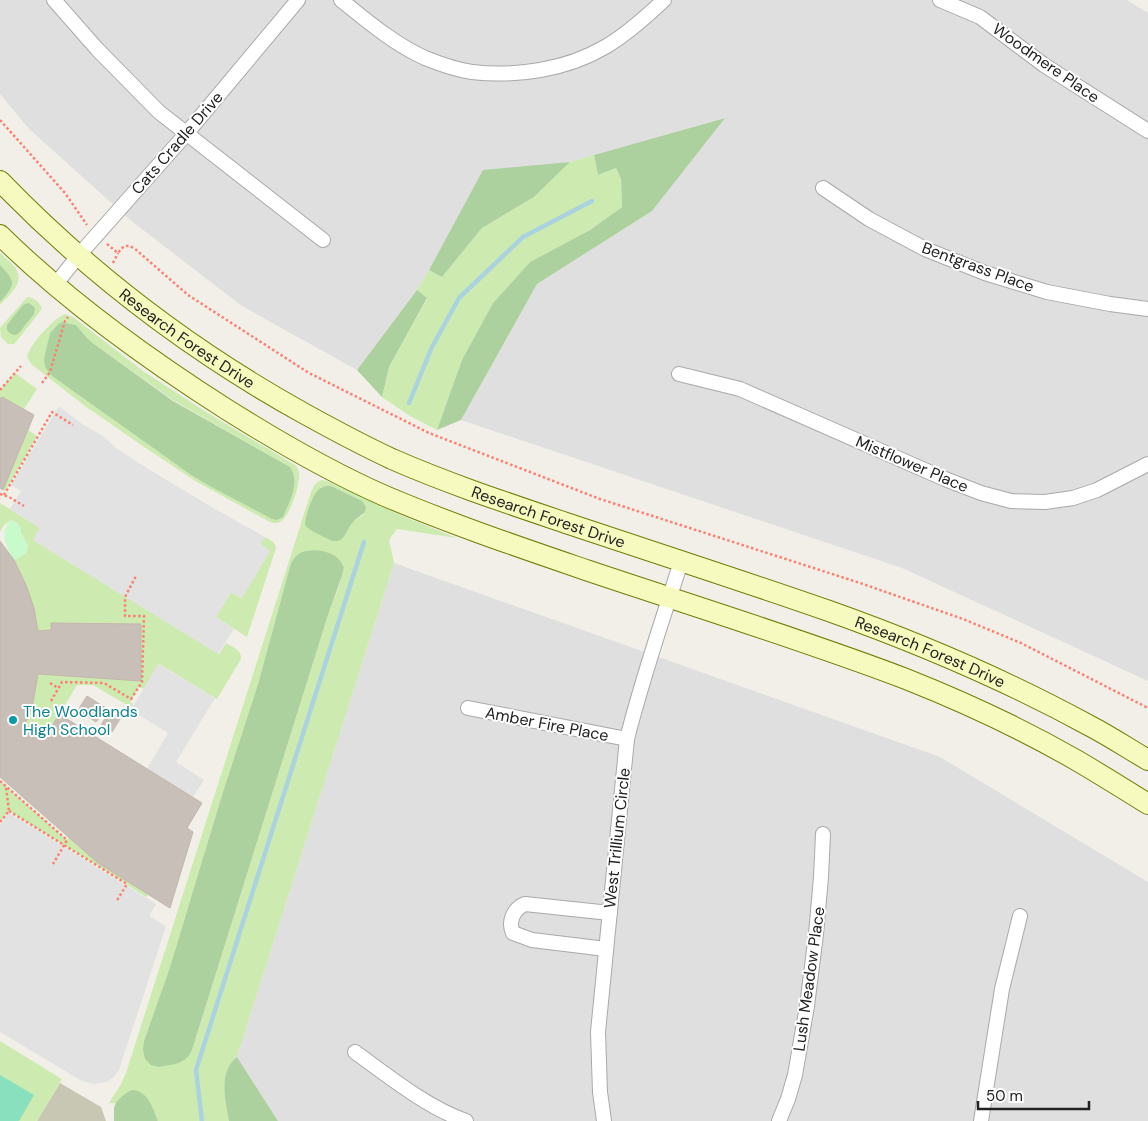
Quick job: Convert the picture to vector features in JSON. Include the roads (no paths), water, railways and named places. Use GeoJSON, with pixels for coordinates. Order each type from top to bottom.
{"type":"FeatureCollection","features":[{"type":"Feature","properties":{"kind":"main road","name":"Research Forest Drive"},"geometry":{"type":"LineString","coordinates":[[0,181],[79,256],[145,309],[212,358],[279,399],[360,444],[395,460],[509,504],[829,611],[916,644],[1013,687],[1093,727],[1148,760]]}},
{"type":"Feature","properties":{"kind":"main road"},"geometry":{"type":"LineString","coordinates":[[0,235],[24,259],[124,340],[190,386],[258,429],[335,472],[383,495],[488,537],[907,680],[988,714],[1074,759],[1148,804]]}},
{"type":"Feature","properties":{"kind":"street"},"geometry":{"type":"LineString","coordinates":[[54,0],[97,49],[159,112],[323,240]]}},
{"type":"Feature","properties":{"kind":"street","name":"Cats Cradle Drive"},"geometry":{"type":"LineString","coordinates":[[55,285],[186,134],[298,0]]}},
{"type":"Feature","properties":{"kind":"street"},"geometry":{"type":"LineString","coordinates":[[341,0],[399,44],[425,58],[470,72],[494,74],[516,74],[549,68],[577,60],[604,48],[624,34],[664,0]]}},
{"type":"Feature","properties":{"kind":"street","name":"Woodmere Place"},"geometry":{"type":"LineString","coordinates":[[940,0],[980,17],[1044,65],[1148,131]]}},
{"type":"Feature","properties":{"kind":"street","name":"Bentgrass Place"},"geometry":{"type":"LineString","coordinates":[[823,188],[869,219],[925,249],[985,273],[1047,292],[1148,309]]}},
{"type":"Feature","properties":{"kind":"street","name":"Mistflower Place"},"geometry":{"type":"LineString","coordinates":[[679,374],[740,389],[945,479],[980,493],[1011,501],[1045,502],[1073,498],[1097,490],[1148,464]]}},
{"type":"Feature","properties":{"kind":"street","name":"West Trillium Circle"},"geometry":{"type":"LineString","coordinates":[[604,1121],[600,1092],[598,1032],[627,739],[650,657],[681,562]]}},
{"type":"Feature","properties":{"kind":"street","name":"Amber Fire Place"},"geometry":{"type":"LineString","coordinates":[[468,708],[627,739]]}},
{"type":"Feature","properties":{"kind":"street","name":"Lush Meadow Place"},"geometry":{"type":"LineString","coordinates":[[779,1121],[788,1100],[795,1075],[807,1006],[820,886],[823,834]]}},
{"type":"Feature","properties":{"kind":"street"},"geometry":{"type":"LineString","coordinates":[[606,949],[532,940],[513,933],[510,928],[511,920],[518,907],[524,904],[610,914]]}},
{"type":"Feature","properties":{"kind":"street"},"geometry":{"type":"LineString","coordinates":[[981,1121],[1002,989],[1020,916]]}},
{"type":"Feature","properties":{"kind":"street"},"geometry":{"type":"LineString","coordinates":[[355,1052],[404,1087],[442,1110],[466,1121]]}},
{"type":"Feature","properties":{"kind":"waterway"},"geometry":{"type":"LineString","coordinates":[[409,403],[432,347],[459,298],[523,237],[592,201]]}},
{"type":"Feature","properties":{"kind":"waterway"},"geometry":{"type":"LineString","coordinates":[[202,1121],[196,1070],[364,542]]}},
{"type":"Feature","properties":{"kind":"place","name":"The Woodlands High School"},"geometry":{"type":"Point","coordinates":[13,720]}}]}
